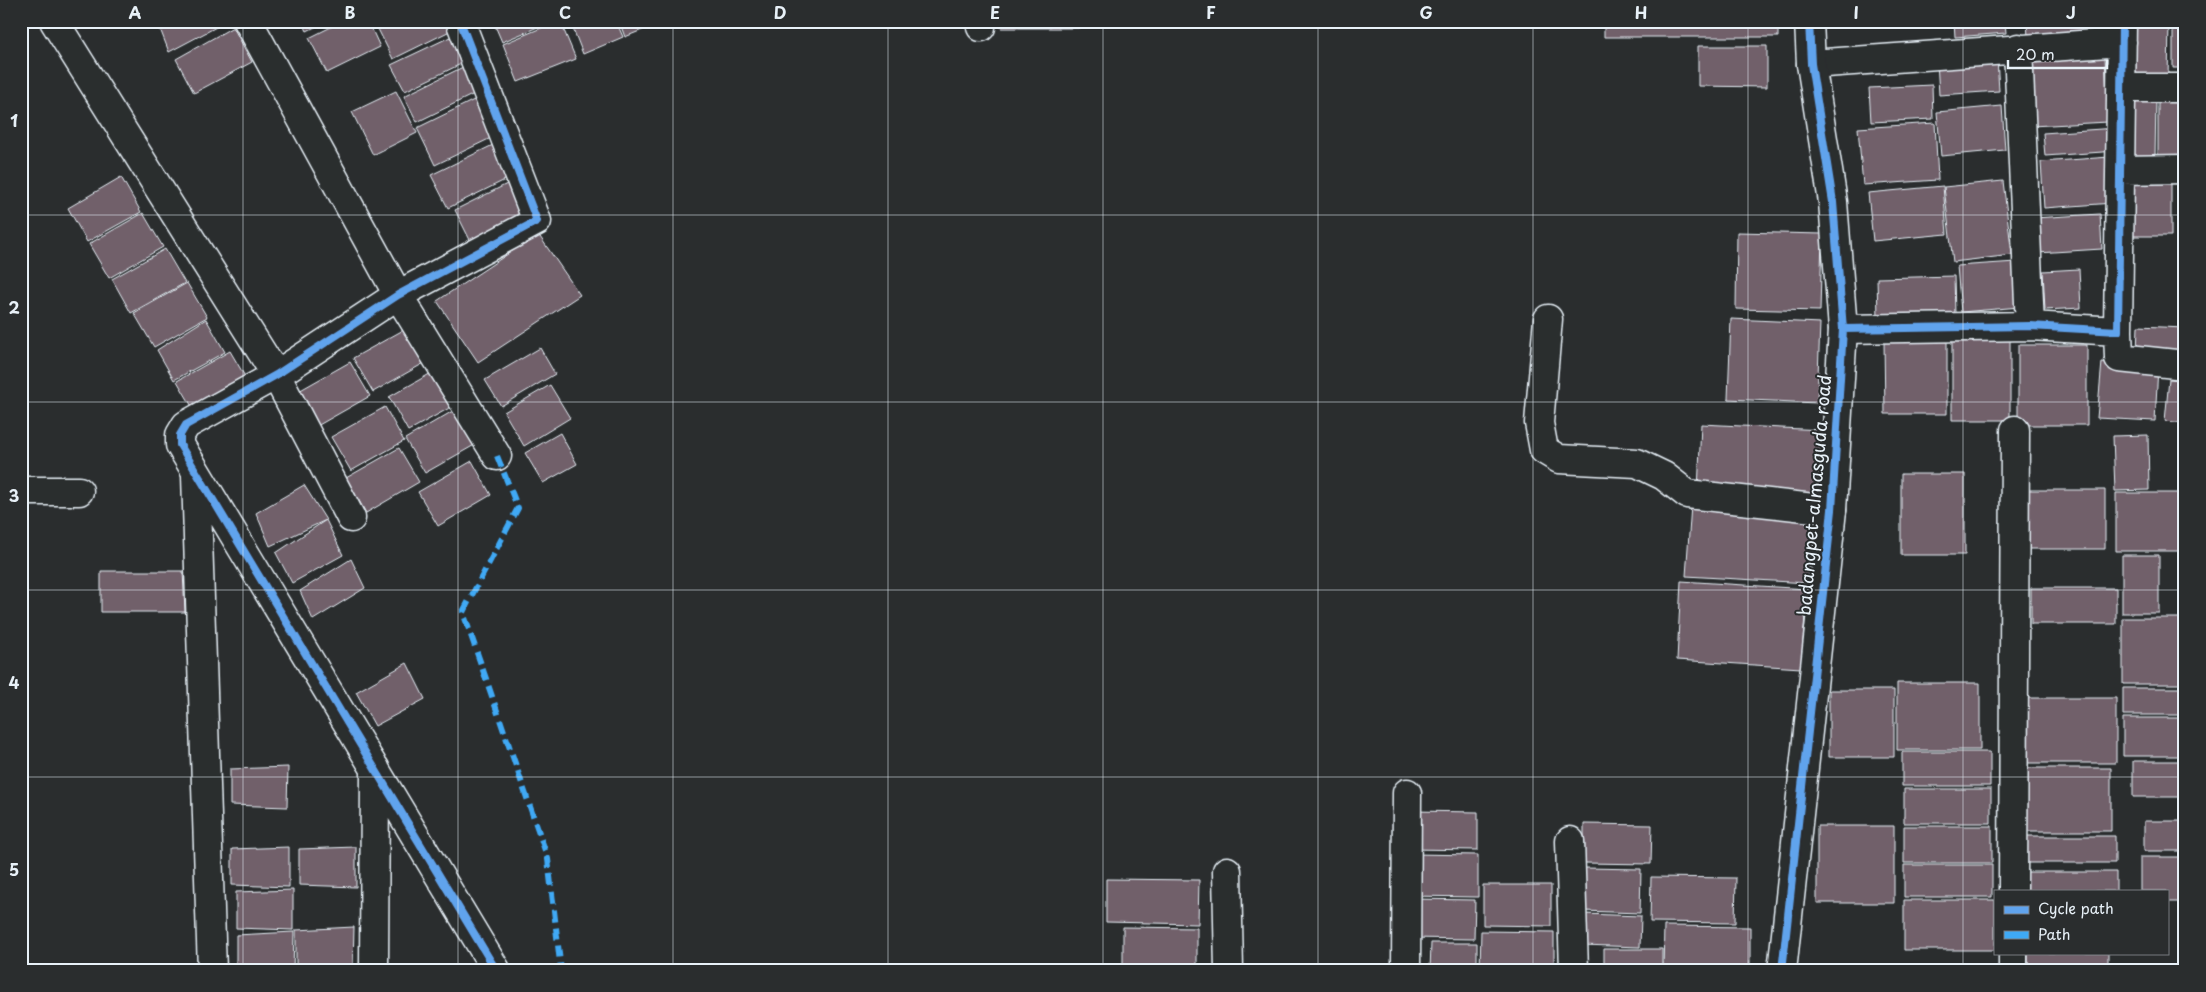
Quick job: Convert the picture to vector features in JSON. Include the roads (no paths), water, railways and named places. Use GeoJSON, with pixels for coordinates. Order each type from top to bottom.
{"type":"FeatureCollection","features":[{"type":"Feature","properties":{"kind":"street"},"geometry":{"type":"LineString","coordinates":[[54,21],[276,375],[351,518]]}},
{"type":"Feature","properties":{"kind":"street"},"geometry":{"type":"LineString","coordinates":[[248,21],[398,295],[497,456]]}},
{"type":"Feature","properties":{"kind":"street"},"geometry":{"type":"LineString","coordinates":[[460,21],[537,221],[398,295],[276,375],[186,425],[180,435],[180,445],[496,970]]}},
{"type":"Feature","properties":{"kind":"street","name":"badangpet-almasguda road"},"geometry":{"type":"LineString","coordinates":[[1782,971],[1832,510],[1842,329],[1833,202],[1811,64],[1809,21]]}},
{"type":"Feature","properties":{"kind":"street"},"geometry":{"type":"LineString","coordinates":[[1811,64],[2018,48],[2122,32],[2119,358],[2185,365]]}},
{"type":"Feature","properties":{"kind":"street"},"geometry":{"type":"LineString","coordinates":[[2018,48],[2030,326]]}},
{"type":"Feature","properties":{"kind":"street"},"geometry":{"type":"LineString","coordinates":[[2122,88],[2185,88]]}},
{"type":"Feature","properties":{"kind":"street"},"geometry":{"type":"LineString","coordinates":[[2120,170],[2185,169]]}},
{"type":"Feature","properties":{"kind":"street"},"geometry":{"type":"LineString","coordinates":[[1548,319],[1539,423],[1544,450],[1560,459],[1637,463],[1664,476],[1686,494],[1832,510]]}},
{"type":"Feature","properties":{"kind":"street"},"geometry":{"type":"LineString","coordinates":[[1842,329],[2030,326],[2118,331]]}},
{"type":"Feature","properties":{"kind":"street"},"geometry":{"type":"LineString","coordinates":[[2014,890],[2016,430]]}},
{"type":"Feature","properties":{"kind":"street"},"geometry":{"type":"LineString","coordinates":[[196,474],[212,971]]}},
{"type":"Feature","properties":{"kind":"street"},"geometry":{"type":"LineString","coordinates":[[21,491],[79,491]]}},
{"type":"Feature","properties":{"kind":"street"},"geometry":{"type":"LineString","coordinates":[[374,971],[375,768]]}},
{"type":"Feature","properties":{"kind":"street"},"geometry":{"type":"LineString","coordinates":[[1406,971],[1407,793]]}},
{"type":"Feature","properties":{"kind":"street"},"geometry":{"type":"LineString","coordinates":[[1570,841],[1574,971]]}},
{"type":"Feature","properties":{"kind":"street"},"geometry":{"type":"LineString","coordinates":[[1227,871],[1229,971]]}},
{"type":"Feature","properties":{"kind":"street"},"geometry":{"type":"LineString","coordinates":[[2013,954],[2013,971]]}}]}
